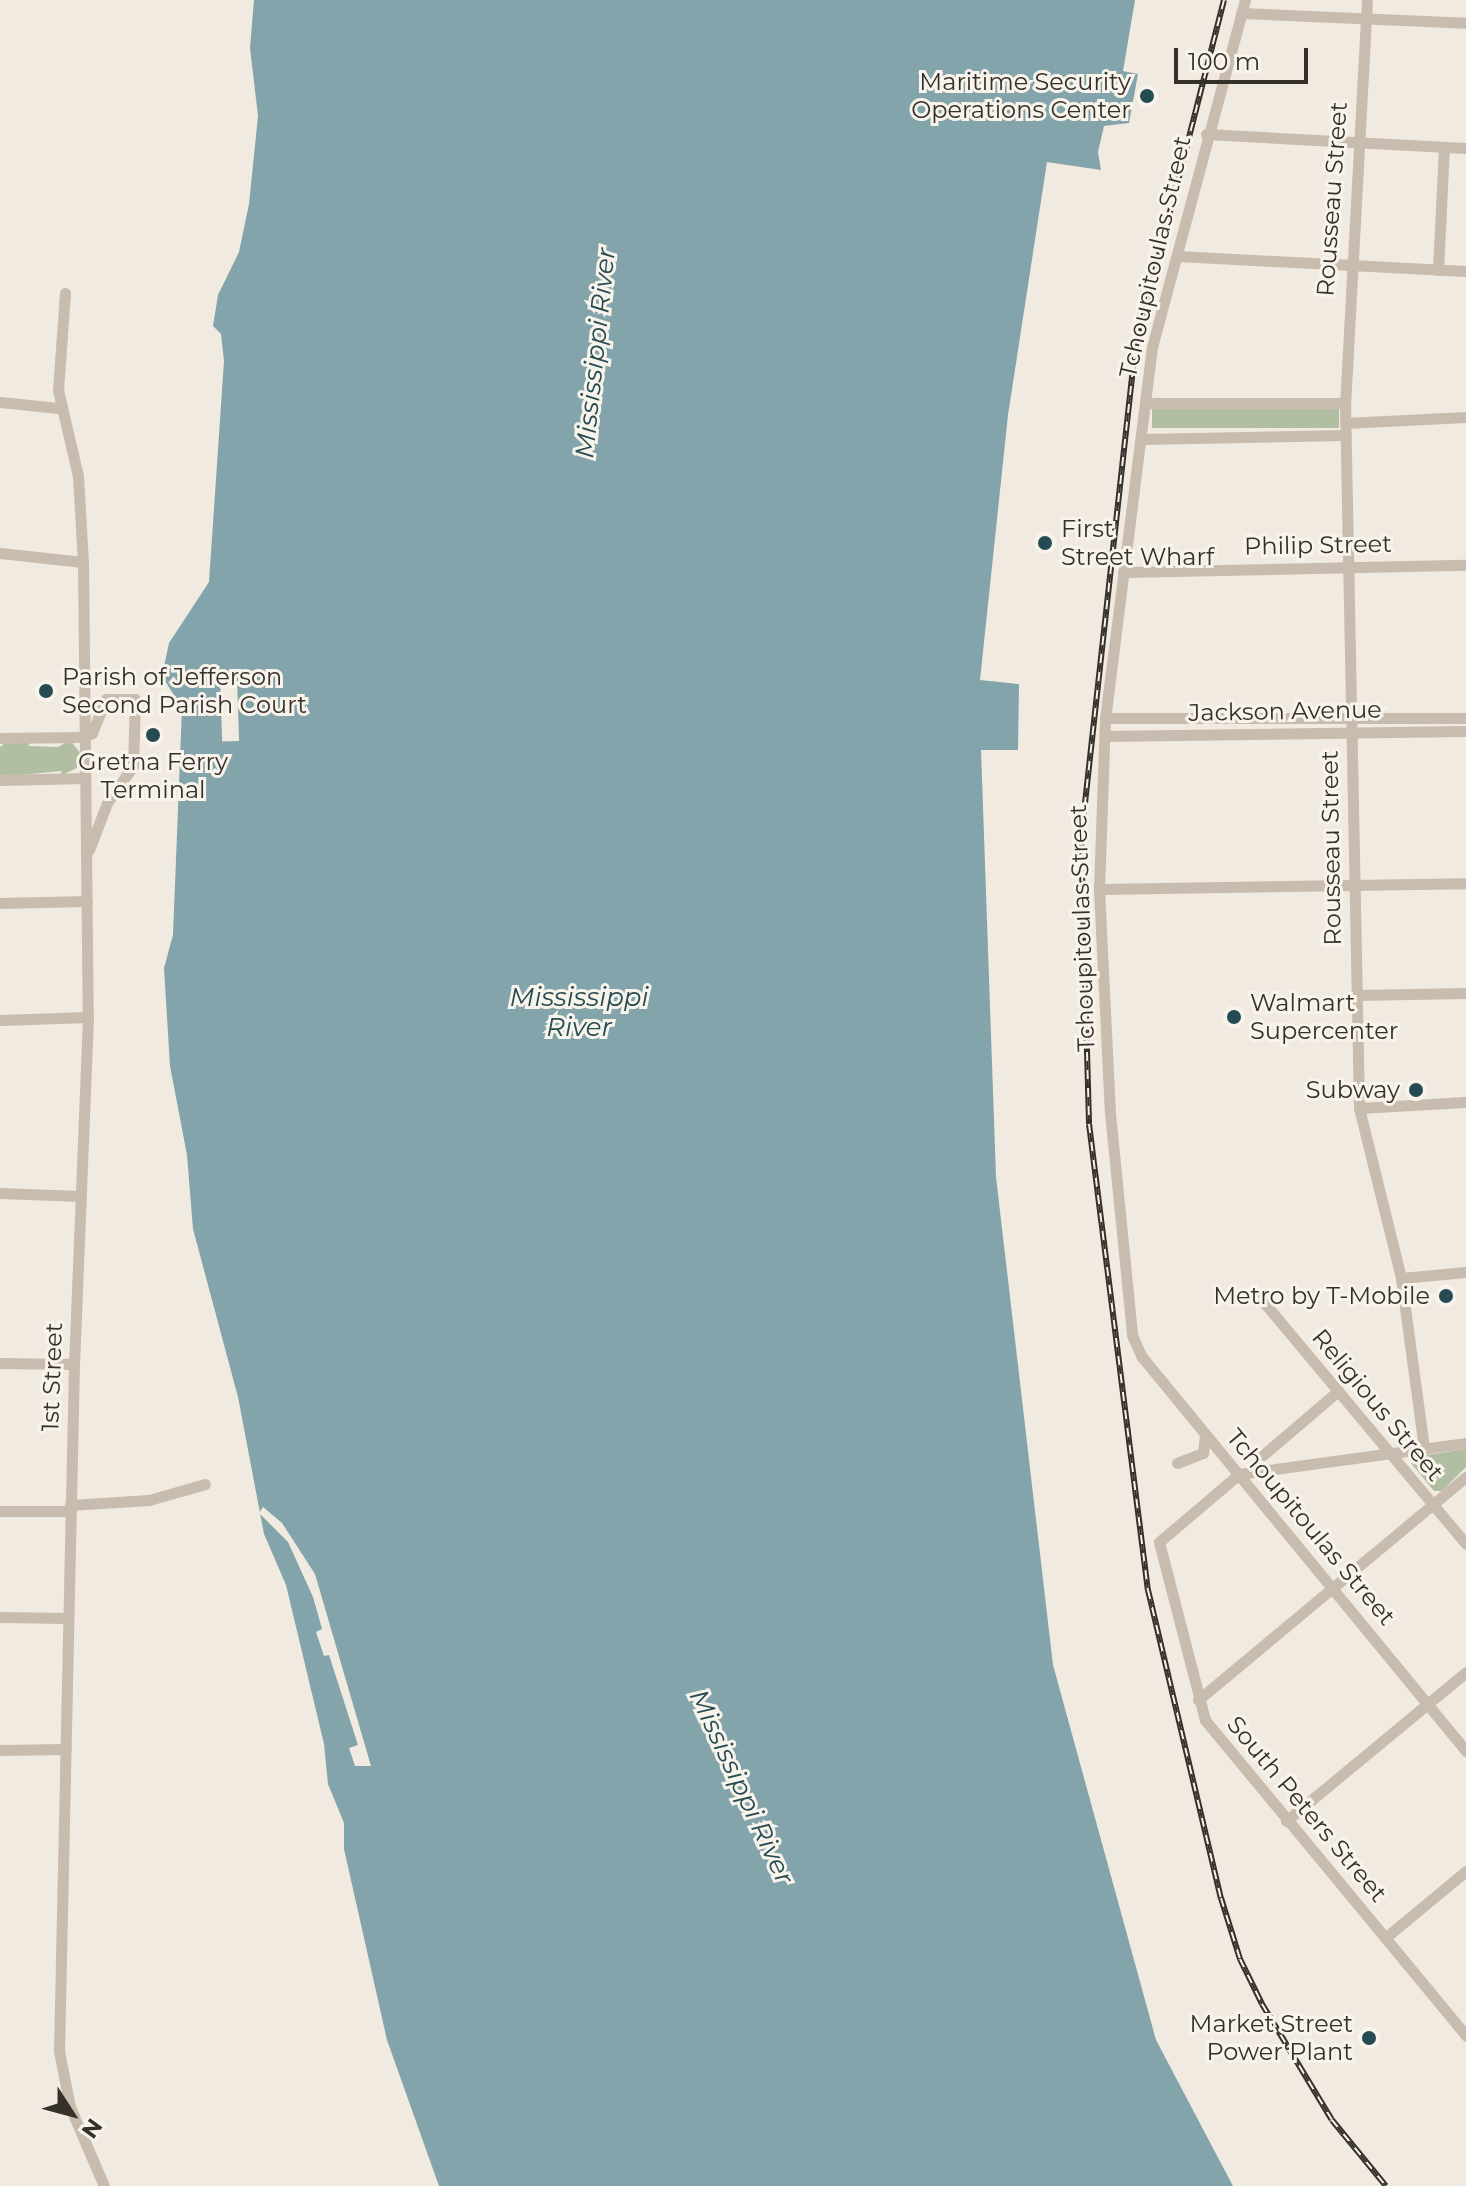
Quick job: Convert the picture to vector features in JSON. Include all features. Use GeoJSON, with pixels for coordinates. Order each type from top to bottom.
{"type":"FeatureCollection","features":[{"type":"Feature","properties":{"kind":"street","name":"Tchoupitoulas Street"},"geometry":{"type":"LineString","coordinates":[[1245,0],[1206,134],[1178,256],[1152,347],[1105,718],[1099,889],[1110,1113],[1133,1341],[1205,1434],[1466,1751]]}},
{"type":"Feature","properties":{"kind":"street","name":"Rousseau Street"},"geometry":{"type":"LineString","coordinates":[[1367,0],[1349,266],[1345,403],[1359,1108],[1401,1278],[1424,1449]]}},
{"type":"Feature","properties":{"kind":"street"},"geometry":{"type":"LineString","coordinates":[[1241,13],[1466,23]]}},
{"type":"Feature","properties":{"kind":"street"},"geometry":{"type":"LineString","coordinates":[[1206,134],[1466,148]]}},
{"type":"Feature","properties":{"kind":"street"},"geometry":{"type":"LineString","coordinates":[[1438,270],[1444,147]]}},
{"type":"Feature","properties":{"kind":"street"},"geometry":{"type":"LineString","coordinates":[[1178,256],[1466,271]]}},
{"type":"Feature","properties":{"kind":"street","name":"1st Street"},"geometry":{"type":"LineString","coordinates":[[65,293],[59,408],[78,476],[83,562],[88,1017],[67,1618],[61,2066],[70,2107],[104,2186]]}},
{"type":"Feature","properties":{"kind":"street"},"geometry":{"type":"LineString","coordinates":[[0,402],[59,408]]}},
{"type":"Feature","properties":{"kind":"street"},"geometry":{"type":"LineString","coordinates":[[1145,403],[1345,403]]}},
{"type":"Feature","properties":{"kind":"street"},"geometry":{"type":"LineString","coordinates":[[1141,439],[1346,429],[1466,417]]}},
{"type":"Feature","properties":{"kind":"street"},"geometry":{"type":"LineString","coordinates":[[0,553],[83,562]]}},
{"type":"Feature","properties":{"kind":"street","name":"Philip Street"},"geometry":{"type":"LineString","coordinates":[[1123,572],[1466,565]]}},
{"type":"Feature","properties":{"kind":"street"},"geometry":{"type":"LineString","coordinates":[[0,738],[83,737],[92,733],[106,699],[135,699],[133,766],[107,803],[86,857]]}},
{"type":"Feature","properties":{"kind":"street","name":"Jackson Avenue"},"geometry":{"type":"LineString","coordinates":[[1105,718],[1466,731]]}},
{"type":"Feature","properties":{"kind":"street","name":"Jackson Avenue"},"geometry":{"type":"LineString","coordinates":[[1105,736],[1466,718]]}},
{"type":"Feature","properties":{"kind":"street"},"geometry":{"type":"LineString","coordinates":[[0,780],[84,778]]}},
{"type":"Feature","properties":{"kind":"street"},"geometry":{"type":"LineString","coordinates":[[1099,889],[1466,883]]}},
{"type":"Feature","properties":{"kind":"street"},"geometry":{"type":"LineString","coordinates":[[0,903],[87,901]]}},
{"type":"Feature","properties":{"kind":"street"},"geometry":{"type":"LineString","coordinates":[[1356,995],[1466,993]]}},
{"type":"Feature","properties":{"kind":"street"},"geometry":{"type":"LineString","coordinates":[[0,1020],[88,1017]]}},
{"type":"Feature","properties":{"kind":"street"},"geometry":{"type":"LineString","coordinates":[[1359,1108],[1466,1102]]}},
{"type":"Feature","properties":{"kind":"street"},"geometry":{"type":"LineString","coordinates":[[0,1193],[80,1196]]}},
{"type":"Feature","properties":{"kind":"street"},"geometry":{"type":"LineString","coordinates":[[1401,1278],[1466,1272]]}},
{"type":"Feature","properties":{"kind":"street","name":"Religious Street"},"geometry":{"type":"LineString","coordinates":[[1257,1294],[1466,1544]]}},
{"type":"Feature","properties":{"kind":"street"},"geometry":{"type":"LineString","coordinates":[[0,1363],[74,1364]]}},
{"type":"Feature","properties":{"kind":"street"},"geometry":{"type":"LineString","coordinates":[[1263,1455],[1338,1391]]}},
{"type":"Feature","properties":{"kind":"street"},"geometry":{"type":"LineString","coordinates":[[1177,1463],[1203,1453],[1205,1434]]}},
{"type":"Feature","properties":{"kind":"street"},"geometry":{"type":"LineString","coordinates":[[1239,1474],[1466,1443]]}},
{"type":"Feature","properties":{"kind":"street","name":"South Peters Street"},"geometry":{"type":"LineString","coordinates":[[1239,1474],[1164,1536],[1160,1549],[1205,1720],[1466,2036]]}},
{"type":"Feature","properties":{"kind":"street"},"geometry":{"type":"LineString","coordinates":[[1198,1700],[1466,1477]]}},
{"type":"Feature","properties":{"kind":"street"},"geometry":{"type":"LineString","coordinates":[[0,1511],[149,1500],[205,1484]]}},
{"type":"Feature","properties":{"kind":"street"},"geometry":{"type":"LineString","coordinates":[[0,1617],[67,1618]]}},
{"type":"Feature","properties":{"kind":"street"},"geometry":{"type":"LineString","coordinates":[[1286,1821],[1466,1672]]}},
{"type":"Feature","properties":{"kind":"street"},"geometry":{"type":"LineString","coordinates":[[0,1750],[66,1749]]}},
{"type":"Feature","properties":{"kind":"street"},"geometry":{"type":"LineString","coordinates":[[1385,1938],[1466,1871]]}},
{"type":"Feature","properties":{"kind":"green space"},"geometry":{"type":"Polygon","coordinates":[[[1152,406],[1339,406],[1339,428],[1152,428],[1152,406]]]}},
{"type":"Feature","properties":{"kind":"green space"},"geometry":{"type":"Polygon","coordinates":[[[33,740],[28,746],[58,747],[70,740],[81,754],[77,768],[58,777],[62,771],[0,777],[0,747],[8,741],[33,740]]]}},
{"type":"Feature","properties":{"kind":"green space"},"geometry":{"type":"Polygon","coordinates":[[[1466,1449],[1466,1467],[1442,1491],[1434,1491],[1411,1463],[1413,1457],[1466,1449]]]}},
{"type":"Feature","properties":{"kind":"water","name":"Mississippi River"},"geometry":{"type":"Polygon","coordinates":[[[254,0],[1135,0],[1123,71],[1138,74],[1129,123],[1104,126],[1098,152],[1101,170],[1047,162],[1008,415],[980,680],[1019,684],[1018,750],[981,750],[996,1177],[1053,1665],[1156,2040],[1233,2186],[439,2186],[387,2040],[344,1849],[344,1823],[328,1784],[324,1744],[286,1585],[264,1534],[238,1397],[193,1229],[187,1155],[170,1066],[164,968],[173,935],[182,708],[162,676],[169,643],[209,582],[224,361],[221,334],[213,326],[218,295],[239,252],[249,204],[258,116],[250,48],[254,0]]]}},
{"type":"Feature","properties":{"kind":"pier"},"geometry":{"type":"Polygon","coordinates":[[[237,679],[239,741],[222,742],[220,680],[237,679]]]}},
{"type":"Feature","properties":{"kind":"pier"},"geometry":{"type":"Polygon","coordinates":[[[263,1507],[282,1523],[315,1574],[371,1766],[355,1766],[349,1748],[358,1745],[329,1655],[324,1656],[316,1632],[322,1629],[313,1597],[288,1542],[259,1513],[263,1507]]]}},
{"type":"Feature","properties":{"kind":"railway"},"geometry":{"type":"LineString","coordinates":[[1224,0],[1135,350],[1081,836],[1089,1124],[1148,1590],[1221,1898],[1240,1959],[1262,2004],[1332,2120],[1386,2186]]}},
{"type":"Feature","properties":{"kind":"place","name":"Maritime Security Operations Center"},"geometry":{"type":"Point","coordinates":[1147,96]}},
{"type":"Feature","properties":{"kind":"place","name":"First Street Wharf"},"geometry":{"type":"Point","coordinates":[1045,543]}},
{"type":"Feature","properties":{"kind":"place","name":"Parish of Jefferson Second Parish Court"},"geometry":{"type":"Point","coordinates":[46,691]}},
{"type":"Feature","properties":{"kind":"place","name":"Gretna Ferry Terminal"},"geometry":{"type":"Point","coordinates":[153,735]}},
{"type":"Feature","properties":{"kind":"place","name":"Walmart Supercenter"},"geometry":{"type":"Point","coordinates":[1234,1017]}},
{"type":"Feature","properties":{"kind":"place","name":"Subway"},"geometry":{"type":"Point","coordinates":[1416,1090]}},
{"type":"Feature","properties":{"kind":"place","name":"Metro by T-Mobile"},"geometry":{"type":"Point","coordinates":[1446,1296]}},
{"type":"Feature","properties":{"kind":"place","name":"Market Street Power Plant"},"geometry":{"type":"Point","coordinates":[1369,2038]}}]}
